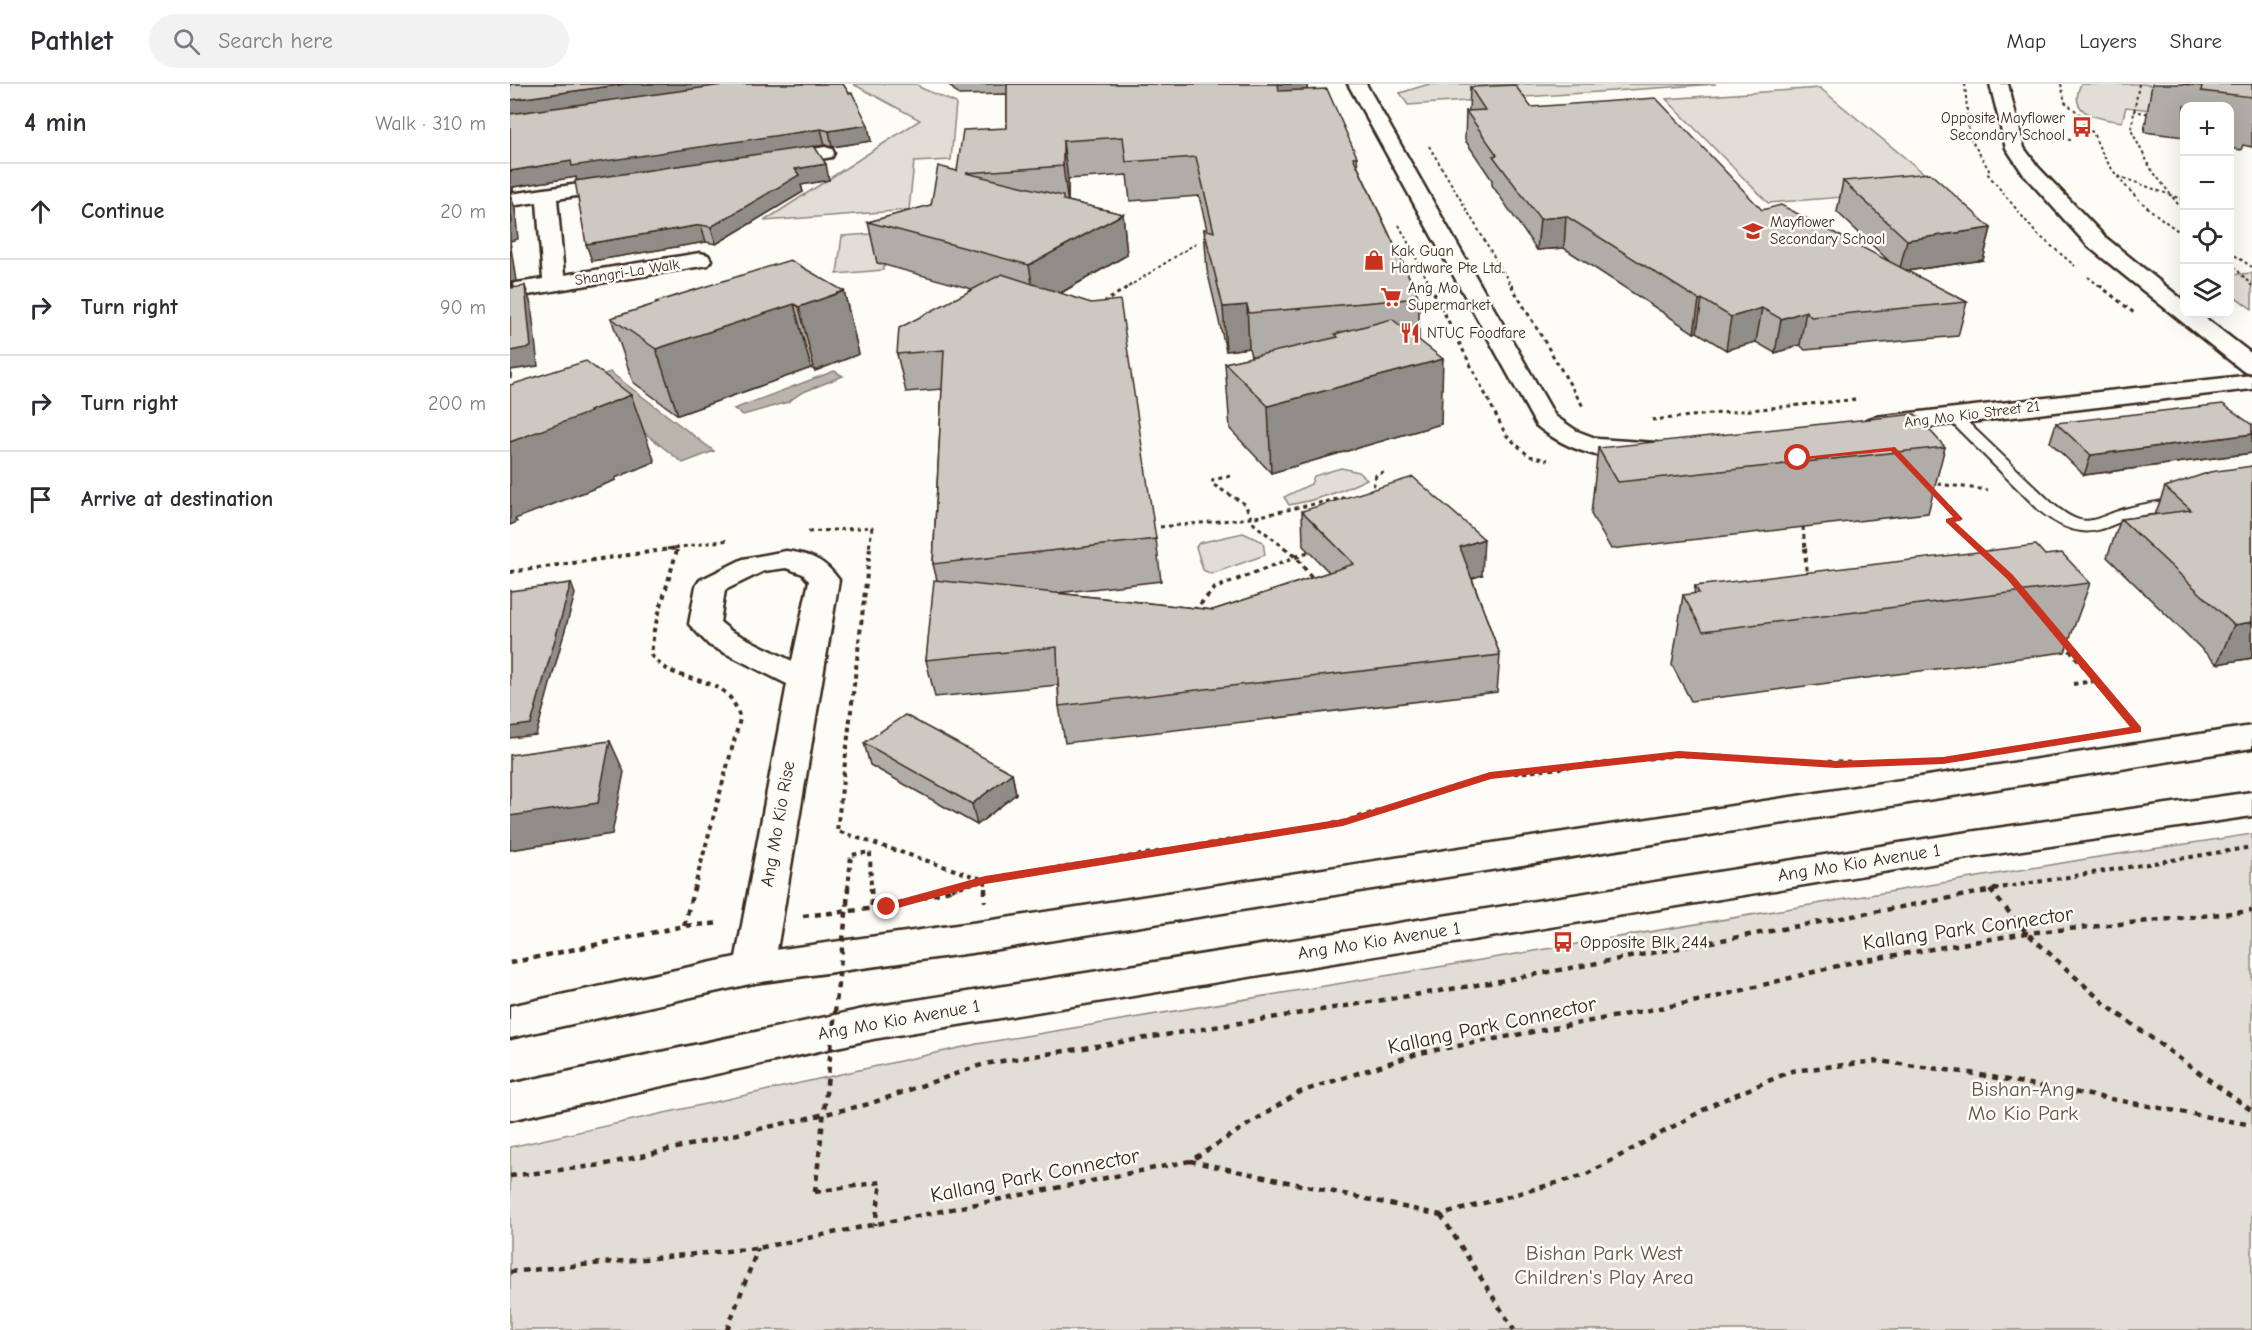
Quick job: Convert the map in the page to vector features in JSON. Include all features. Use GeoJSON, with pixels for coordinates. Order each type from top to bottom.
{"type":"FeatureCollection","features":[{"type":"Feature","properties":{"kind":"main road"},"geometry":{"type":"LineString","coordinates":[[1357,84],[1545,420],[1558,432],[1587,446],[1636,451],[1670,447]]}},
{"type":"Feature","properties":{"kind":"main road"},"geometry":{"type":"LineString","coordinates":[[1999,84],[2015,148],[2043,185],[2097,242],[2180,309]]}},
{"type":"Feature","properties":{"kind":"main road"},"geometry":{"type":"LineString","coordinates":[[2020,84],[2032,138],[2043,158],[2117,240],[2180,289]]}},
{"type":"Feature","properties":{"kind":"main road"},"geometry":{"type":"LineString","coordinates":[[755,164],[825,153]]}},
{"type":"Feature","properties":{"kind":"main road"},"geometry":{"type":"LineString","coordinates":[[510,200],[638,181]]}},
{"type":"Feature","properties":{"kind":"main road","name":"Shangri-La Walk"},"geometry":{"type":"LineString","coordinates":[[547,195],[554,284]]}},
{"type":"Feature","properties":{"kind":"main road","name":"Shangri-La Walk"},"geometry":{"type":"LineString","coordinates":[[510,291],[700,260]]}},
{"type":"Feature","properties":{"kind":"main road"},"geometry":{"type":"LineString","coordinates":[[2191,318],[2252,366]]}},
{"type":"Feature","properties":{"kind":"main road"},"geometry":{"type":"LineString","coordinates":[[2218,318],[2252,343]]}},
{"type":"Feature","properties":{"kind":"main road","name":"Ang Mo Kio Street 21"},"geometry":{"type":"LineString","coordinates":[[1847,429],[2252,382]]}},
{"type":"Feature","properties":{"kind":"main road","name":"Ang Mo Kio Rise"},"geometry":{"type":"LineString","coordinates":[[754,968],[760,920],[804,680]]}},
{"type":"Feature","properties":{"kind":"main road"},"geometry":{"type":"LineString","coordinates":[[510,1022],[754,968],[986,936],[2252,737]]}},
{"type":"Feature","properties":{"kind":"main road","name":"Ang Mo Kio Avenue 1"},"geometry":{"type":"LineString","coordinates":[[510,1101],[873,1023],[1962,846],[2252,804]]}},
{"type":"Feature","properties":{"kind":"lane"},"geometry":{"type":"LineString","coordinates":[[1954,417],[2046,507],[2060,518],[2079,526],[2093,527],[2131,512],[2195,501]]}},
{"type":"Feature","properties":{"kind":"path"},"geometry":{"type":"LineString","coordinates":[[1965,84],[1970,136],[1989,170],[1987,173],[2035,232],[2141,318]]}},
{"type":"Feature","properties":{"kind":"path"},"geometry":{"type":"LineString","coordinates":[[2061,84],[2065,102],[2082,116],[2084,129],[2093,132],[2099,151],[2118,176],[2158,216],[2180,232]]}},
{"type":"Feature","properties":{"kind":"path"},"geometry":{"type":"LineString","coordinates":[[2139,84],[2131,130],[2151,169],[2182,210]]}},
{"type":"Feature","properties":{"kind":"path"},"geometry":{"type":"LineString","coordinates":[[2133,111],[2154,114]]}},
{"type":"Feature","properties":{"kind":"path"},"geometry":{"type":"LineString","coordinates":[[2032,138],[2073,141]]}},
{"type":"Feature","properties":{"kind":"path"},"geometry":{"type":"LineString","coordinates":[[1428,146],[1582,408],[1591,412]]}},
{"type":"Feature","properties":{"kind":"path"},"geometry":{"type":"LineString","coordinates":[[2118,176],[2167,191],[2180,198]]}},
{"type":"Feature","properties":{"kind":"path"},"geometry":{"type":"LineString","coordinates":[[1397,221],[1506,435],[1529,456],[1552,461]]}},
{"type":"Feature","properties":{"kind":"path"},"geometry":{"type":"LineString","coordinates":[[1098,306],[1198,242]]}},
{"type":"Feature","properties":{"kind":"path"},"geometry":{"type":"LineString","coordinates":[[2234,255],[2252,267]]}},
{"type":"Feature","properties":{"kind":"path"},"geometry":{"type":"LineString","coordinates":[[2232,264],[2241,271],[2252,286]]}},
{"type":"Feature","properties":{"kind":"path"},"geometry":{"type":"LineString","coordinates":[[1641,421],[1870,398]]}},
{"type":"Feature","properties":{"kind":"path"},"geometry":{"type":"LineString","coordinates":[[1359,494],[1370,491],[1376,475],[1384,472]]}},
{"type":"Feature","properties":{"kind":"path"},"geometry":{"type":"LineString","coordinates":[[1230,476],[1213,480],[1212,484],[1245,504],[1254,524],[1296,557],[1315,582],[1327,584]]}},
{"type":"Feature","properties":{"kind":"path"},"geometry":{"type":"LineString","coordinates":[[1993,561],[1949,520],[1959,519],[1927,483],[1994,491]]}},
{"type":"Feature","properties":{"kind":"path"},"geometry":{"type":"LineString","coordinates":[[1160,527],[1251,518],[1348,497]]}},
{"type":"Feature","properties":{"kind":"path"},"geometry":{"type":"LineString","coordinates":[[802,533],[872,527],[837,831],[985,880]]}},
{"type":"Feature","properties":{"kind":"path"},"geometry":{"type":"LineString","coordinates":[[1803,527],[1807,583]]}},
{"type":"Feature","properties":{"kind":"path"},"geometry":{"type":"LineString","coordinates":[[684,926],[740,719],[738,706],[732,694],[714,685],[663,668],[651,655],[654,630],[678,546],[734,540]]}},
{"type":"Feature","properties":{"kind":"path"},"geometry":{"type":"LineString","coordinates":[[510,572],[677,550]]}},
{"type":"Feature","properties":{"kind":"path"},"geometry":{"type":"LineString","coordinates":[[1193,612],[1215,588],[1309,552]]}},
{"type":"Feature","properties":{"kind":"path"},"geometry":{"type":"LineString","coordinates":[[2059,638],[2137,729],[2126,731]]}},
{"type":"Feature","properties":{"kind":"path"},"geometry":{"type":"LineString","coordinates":[[2073,684],[2094,681]]}},
{"type":"Feature","properties":{"kind":"path"},"geometry":{"type":"LineString","coordinates":[[510,963],[684,926],[872,909],[985,880],[1343,822],[1490,776],[1679,754],[1860,763]]}},
{"type":"Feature","properties":{"kind":"path"},"geometry":{"type":"LineString","coordinates":[[510,1176],[602,1165],[869,1104],[984,1064],[1489,983],[1990,890],[2252,847]]}},
{"type":"Feature","properties":{"kind":"path"},"geometry":{"type":"LineString","coordinates":[[872,909],[870,852],[851,855],[815,1192],[881,1182],[875,1225]]}},
{"type":"Feature","properties":{"kind":"path"},"geometry":{"type":"LineString","coordinates":[[1990,890],[2027,933],[2106,1005],[2252,1111]]}},
{"type":"Feature","properties":{"kind":"path","name":"Kallang Park Connector"},"geometry":{"type":"LineString","coordinates":[[510,1272],[758,1248],[1190,1161],[1300,1092],[1420,1053],[1708,999],[1849,963],[2027,933],[2252,911]]}},
{"type":"Feature","properties":{"kind":"path"},"geometry":{"type":"LineString","coordinates":[[1190,1161],[1441,1215],[1585,1175],[1716,1103],[1791,1071],[1877,1061],[1970,1073],[2252,1125]]}},
{"type":"Feature","properties":{"kind":"path"},"geometry":{"type":"LineString","coordinates":[[1441,1215],[1514,1330]]}},
{"type":"Feature","properties":{"kind":"path"},"geometry":{"type":"LineString","coordinates":[[727,1330],[758,1248]]}},
{"type":"Feature","properties":{"kind":"green space"},"geometry":{"type":"Polygon","coordinates":[[[853,84],[917,84],[921,88],[956,103],[951,160],[914,162],[909,210],[764,221],[920,120],[853,84]]]}},
{"type":"Feature","properties":{"kind":"green space"},"geometry":{"type":"Polygon","coordinates":[[[1429,84],[1716,84],[1408,105],[1400,93],[1429,84]]]}},
{"type":"Feature","properties":{"kind":"green space"},"geometry":{"type":"Polygon","coordinates":[[[2081,84],[2143,84],[2252,99],[2234,105],[2234,102],[2180,102],[2180,114],[2126,107],[2122,122],[2095,117],[2088,113],[2078,103],[2081,84]]]}},
{"type":"Feature","properties":{"kind":"green space"},"geometry":{"type":"Polygon","coordinates":[[[1820,88],[1943,189],[1768,203],[1666,99],[1820,88]]]}},
{"type":"Feature","properties":{"kind":"green space"},"geometry":{"type":"Polygon","coordinates":[[[886,233],[883,270],[837,274],[842,236],[886,233]]]}},
{"type":"Feature","properties":{"kind":"green space"},"geometry":{"type":"Polygon","coordinates":[[[2252,273],[2252,309],[2234,296],[2234,275],[2252,273]]]}},
{"type":"Feature","properties":{"kind":"green space"},"geometry":{"type":"Polygon","coordinates":[[[1341,468],[1359,472],[1367,479],[1329,495],[1300,503],[1289,505],[1284,497],[1311,484],[1314,476],[1341,468]]]}},
{"type":"Feature","properties":{"kind":"green space"},"geometry":{"type":"Polygon","coordinates":[[[1243,533],[1263,542],[1265,555],[1211,574],[1203,570],[1196,547],[1199,543],[1243,533]]]}},
{"type":"Feature","properties":{"kind":"green space","name":"Bishan-Ang Mo Kio Park"},"geometry":{"type":"Polygon","coordinates":[[[2252,834],[2252,1330],[510,1330],[510,1147],[977,1044],[2092,858],[2252,834]]]}},
{"type":"Feature","properties":{"kind":"shaded area"},"geometry":{"type":"Polygon","coordinates":[[[834,371],[843,376],[801,393],[788,402],[743,415],[734,409],[834,371]]]}},
{"type":"Feature","properties":{"kind":"shaded area"},"geometry":{"type":"Polygon","coordinates":[[[610,372],[714,451],[683,463],[580,382],[610,372]]]}},
{"type":"Feature","properties":{"kind":"building"},"geometry":{"type":"Polygon","coordinates":[[[510,84],[625,84],[510,100],[510,84]]]}},
{"type":"Feature","properties":{"kind":"building"},"geometry":{"type":"Polygon","coordinates":[[[730,84],[843,84],[849,93],[852,93],[868,125],[829,131],[821,129],[572,166],[571,161],[510,171],[510,114],[730,84]]]}},
{"type":"Feature","properties":{"kind":"building"},"geometry":{"type":"Polygon","coordinates":[[[1007,84],[1278,84],[1279,91],[1327,89],[1357,157],[1353,157],[1419,298],[1249,313],[1247,305],[1223,307],[1204,229],[1214,232],[1196,157],[1126,162],[1123,137],[1063,141],[1063,166],[966,173],[1063,196],[1063,200],[1123,214],[1029,265],[868,222],[931,205],[938,166],[957,171],[963,130],[1007,128],[1007,84]]]}},
{"type":"Feature","properties":{"kind":"building"},"geometry":{"type":"Polygon","coordinates":[[[2182,84],[2252,84],[2252,97],[2201,91],[2202,86],[2182,84]]]}},
{"type":"Feature","properties":{"kind":"building"},"geometry":{"type":"Polygon","coordinates":[[[1515,85],[1531,107],[1656,98],[1762,210],[1781,205],[1967,302],[1811,317],[1806,311],[1781,319],[1762,308],[1731,317],[1702,299],[1699,300],[1566,216],[1540,219],[1493,156],[1497,155],[1466,111],[1485,110],[1470,87],[1515,85]]]}},
{"type":"Feature","properties":{"kind":"building"},"geometry":{"type":"Polygon","coordinates":[[[814,146],[826,164],[795,169],[799,175],[711,227],[701,225],[586,244],[575,181],[814,146]]]}},
{"type":"Feature","properties":{"kind":"building"},"geometry":{"type":"Polygon","coordinates":[[[1930,173],[1991,228],[1907,240],[1843,181],[1930,173]]]}},
{"type":"Feature","properties":{"kind":"building"},"geometry":{"type":"Polygon","coordinates":[[[790,260],[844,291],[799,307],[794,304],[656,349],[611,318],[658,303],[656,302],[790,260]]]}},
{"type":"Feature","properties":{"kind":"building"},"geometry":{"type":"Polygon","coordinates":[[[1002,274],[1091,303],[1120,300],[1156,539],[933,564],[944,350],[897,354],[899,328],[1002,274]]]}},
{"type":"Feature","properties":{"kind":"building"},"geometry":{"type":"Polygon","coordinates":[[[510,281],[512,288],[525,286],[531,347],[510,351],[510,281]]]}},
{"type":"Feature","properties":{"kind":"building"},"geometry":{"type":"Polygon","coordinates":[[[1392,319],[1443,359],[1268,406],[1225,363],[1338,337],[1335,334],[1392,319]]]}},
{"type":"Feature","properties":{"kind":"building"},"geometry":{"type":"Polygon","coordinates":[[[586,361],[631,395],[510,442],[510,385],[586,361]]]}},
{"type":"Feature","properties":{"kind":"building"},"geometry":{"type":"Polygon","coordinates":[[[2223,404],[2252,425],[2252,434],[2091,455],[2056,423],[2223,404]]]}},
{"type":"Feature","properties":{"kind":"building"},"geometry":{"type":"Polygon","coordinates":[[[1915,414],[1945,447],[1618,482],[1598,448],[1915,414]]]}},
{"type":"Feature","properties":{"kind":"building"},"geometry":{"type":"Polygon","coordinates":[[[2252,466],[2252,622],[2234,625],[2121,519],[2191,510],[2165,487],[2210,472],[2252,466]]]}},
{"type":"Feature","properties":{"kind":"building"},"geometry":{"type":"Polygon","coordinates":[[[1413,477],[1484,539],[1460,547],[1500,655],[1059,706],[1057,647],[926,660],[934,580],[1213,610],[1354,564],[1302,511],[1413,477]]]}},
{"type":"Feature","properties":{"kind":"building"},"geometry":{"type":"Polygon","coordinates":[[[2036,545],[2045,555],[2062,553],[2090,583],[1703,631],[1683,595],[1699,593],[1695,586],[2036,545]]]}},
{"type":"Feature","properties":{"kind":"building"},"geometry":{"type":"Polygon","coordinates":[[[571,583],[531,724],[510,727],[510,591],[571,583]]]}},
{"type":"Feature","properties":{"kind":"building"},"geometry":{"type":"Polygon","coordinates":[[[905,715],[1012,773],[972,804],[864,743],[905,715]]]}},
{"type":"Feature","properties":{"kind":"building"},"geometry":{"type":"Polygon","coordinates":[[[610,741],[598,803],[510,816],[510,755],[610,741]]]}},
{"type":"Feature","properties":{"kind":"place","name":"Opposite Mayflower Secondary School"},"geometry":{"type":"Point","coordinates":[2082,127]}},
{"type":"Feature","properties":{"kind":"place","name":"Mayflower Secondary School"},"geometry":{"type":"Point","coordinates":[1753,231]}},
{"type":"Feature","properties":{"kind":"place","name":"Kak Guan Hardware Pte Ltd."},"geometry":{"type":"Point","coordinates":[1374,260]}},
{"type":"Feature","properties":{"kind":"place","name":"Ang Mo Supermarket"},"geometry":{"type":"Point","coordinates":[1391,297]}},
{"type":"Feature","properties":{"kind":"place","name":"NTUC Foodfare"},"geometry":{"type":"Point","coordinates":[1410,333]}},
{"type":"Feature","properties":{"kind":"place","name":"Opposite Blk 244"},"geometry":{"type":"Point","coordinates":[1563,942]}},
{"type":"Feature","properties":{"kind":"route"},"geometry":{"type":"LineString","coordinates":[[887,907],[985,880],[1343,822],[1490,776],[1679,754],[1836,764],[1943,760],[2137,729],[2094,681],[2010,577],[1949,520],[1959,519],[1893,448],[1798,458]]}},
{"type":"Feature","properties":{"kind":"park label","name":"Bishan Park West Children's Play Area"},"geometry":{"type":"Point","coordinates":[1604,1265]}}]}
